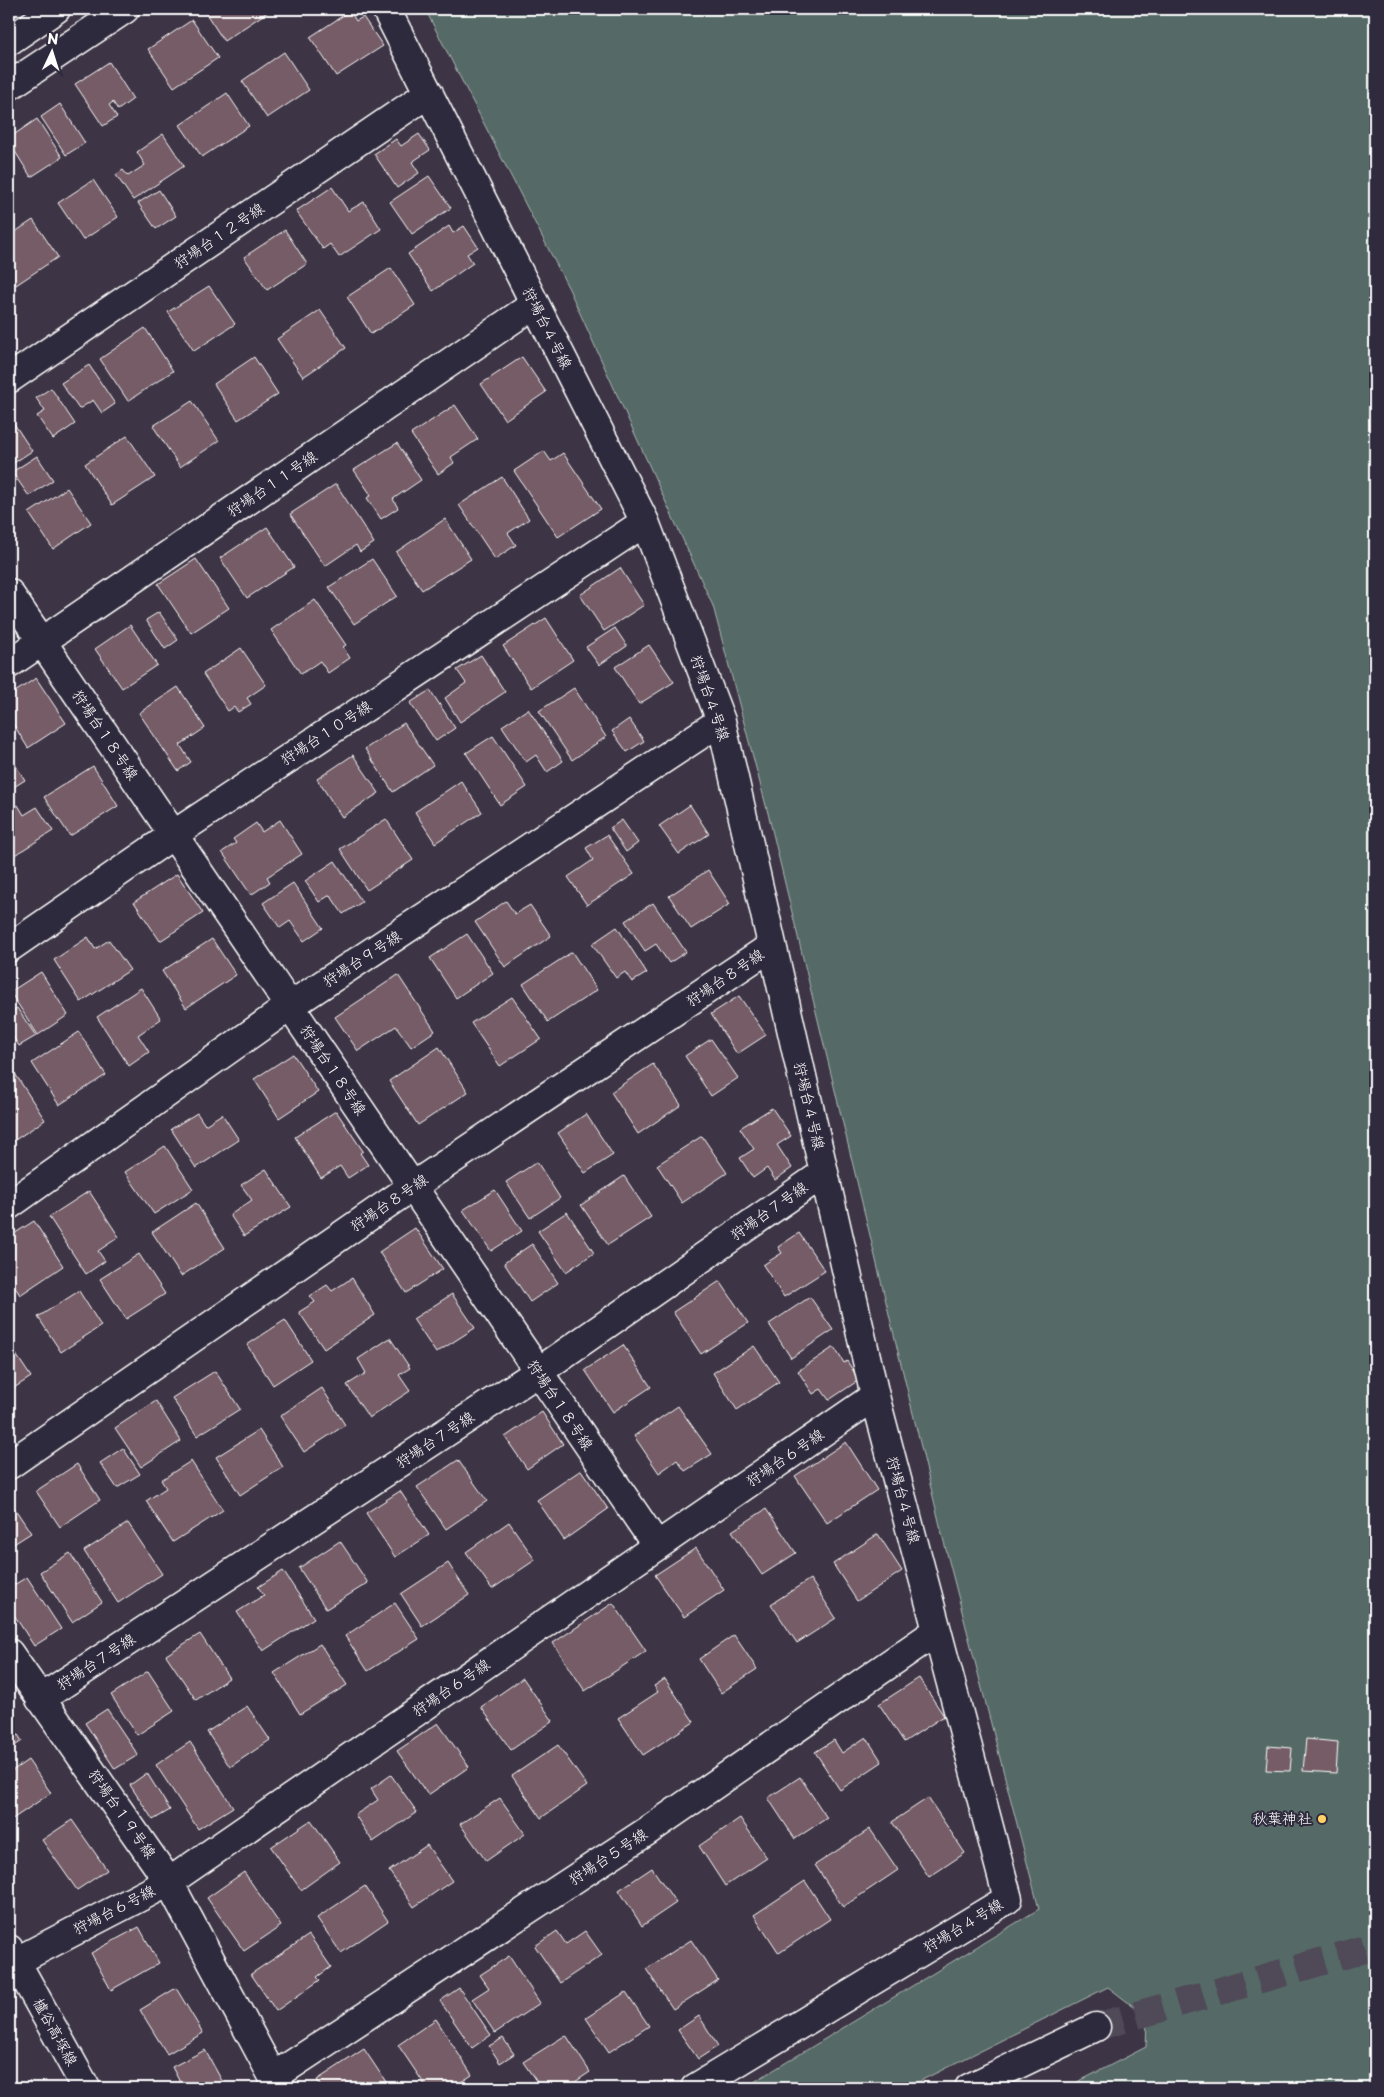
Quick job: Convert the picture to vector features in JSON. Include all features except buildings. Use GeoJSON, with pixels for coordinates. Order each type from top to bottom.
{"type":"FeatureCollection","features":[{"type":"Feature","properties":{"kind":"street"},"geometry":{"type":"LineString","coordinates":[[9,40],[56,9]]}},
{"type":"Feature","properties":{"kind":"street"},"geometry":{"type":"LineString","coordinates":[[9,86],[125,9]]}},
{"type":"Feature","properties":{"kind":"street","name":"狩場台４号線"},"geometry":{"type":"LineString","coordinates":[[386,9],[645,522],[721,721],[875,1396],[1008,1899],[695,2088]]}},
{"type":"Feature","properties":{"kind":"street","name":"狩場台１２号線"},"geometry":{"type":"LineString","coordinates":[[9,378],[429,93]]}},
{"type":"Feature","properties":{"kind":"street","name":"狩場台１１号線"},"geometry":{"type":"LineString","coordinates":[[9,664],[535,304]]}},
{"type":"Feature","properties":{"kind":"street","name":"狩場台１０号線"},"geometry":{"type":"LineString","coordinates":[[9,948],[173,835],[645,522]]}},
{"type":"Feature","properties":{"kind":"street","name":"狩場台１８号線"},"geometry":{"type":"LineString","coordinates":[[9,593],[657,1546]]}},
{"type":"Feature","properties":{"kind":"street","name":"狩場台９号線"},"geometry":{"type":"LineString","coordinates":[[9,1205],[290,1006],[721,721]]}},
{"type":"Feature","properties":{"kind":"street","name":"狩場台８号線"},"geometry":{"type":"LineString","coordinates":[[9,1465],[412,1186],[772,946]]}},
{"type":"Feature","properties":{"kind":"street","name":"狩場台７号線"},"geometry":{"type":"LineString","coordinates":[[40,1699],[538,1372],[824,1173]]}},
{"type":"Feature","properties":{"kind":"street","name":"狩場台６号線"},"geometry":{"type":"LineString","coordinates":[[11,1958],[169,1882],[875,1396]]}},
{"type":"Feature","properties":{"kind":"street","name":"狩場台５号線"},"geometry":{"type":"LineString","coordinates":[[276,2083],[649,1830],[937,1630]]}},
{"type":"Feature","properties":{"kind":"street","name":"狩場台１９号線"},"geometry":{"type":"LineString","coordinates":[[9,1654],[169,1882],[276,2083]]}},
{"type":"Feature","properties":{"kind":"street","name":"櫨谷高塚線"},"geometry":{"type":"LineString","coordinates":[[11,1958],[86,2088]]}},
{"type":"Feature","properties":{"kind":"street"},"geometry":{"type":"LineString","coordinates":[[969,2088],[1096,2027]]}},
{"type":"Feature","properties":{"kind":"green space"},"geometry":{"type":"Polygon","coordinates":[[[425,9],[1375,9],[1375,2088],[1066,2088],[1146,2047],[1147,2017],[1108,1987],[906,2088],[744,2088],[1039,1909],[943,1538],[769,817],[713,606],[569,289],[425,9]]]}},
{"type":"Feature","properties":{"kind":"tunnel"},"geometry":{"type":"LineString","coordinates":[[1096,2027],[1375,1946]]}},
{"type":"Feature","properties":{"kind":"place","name":"秋葉神社"},"geometry":{"type":"Point","coordinates":[1322,1819]}}]}
